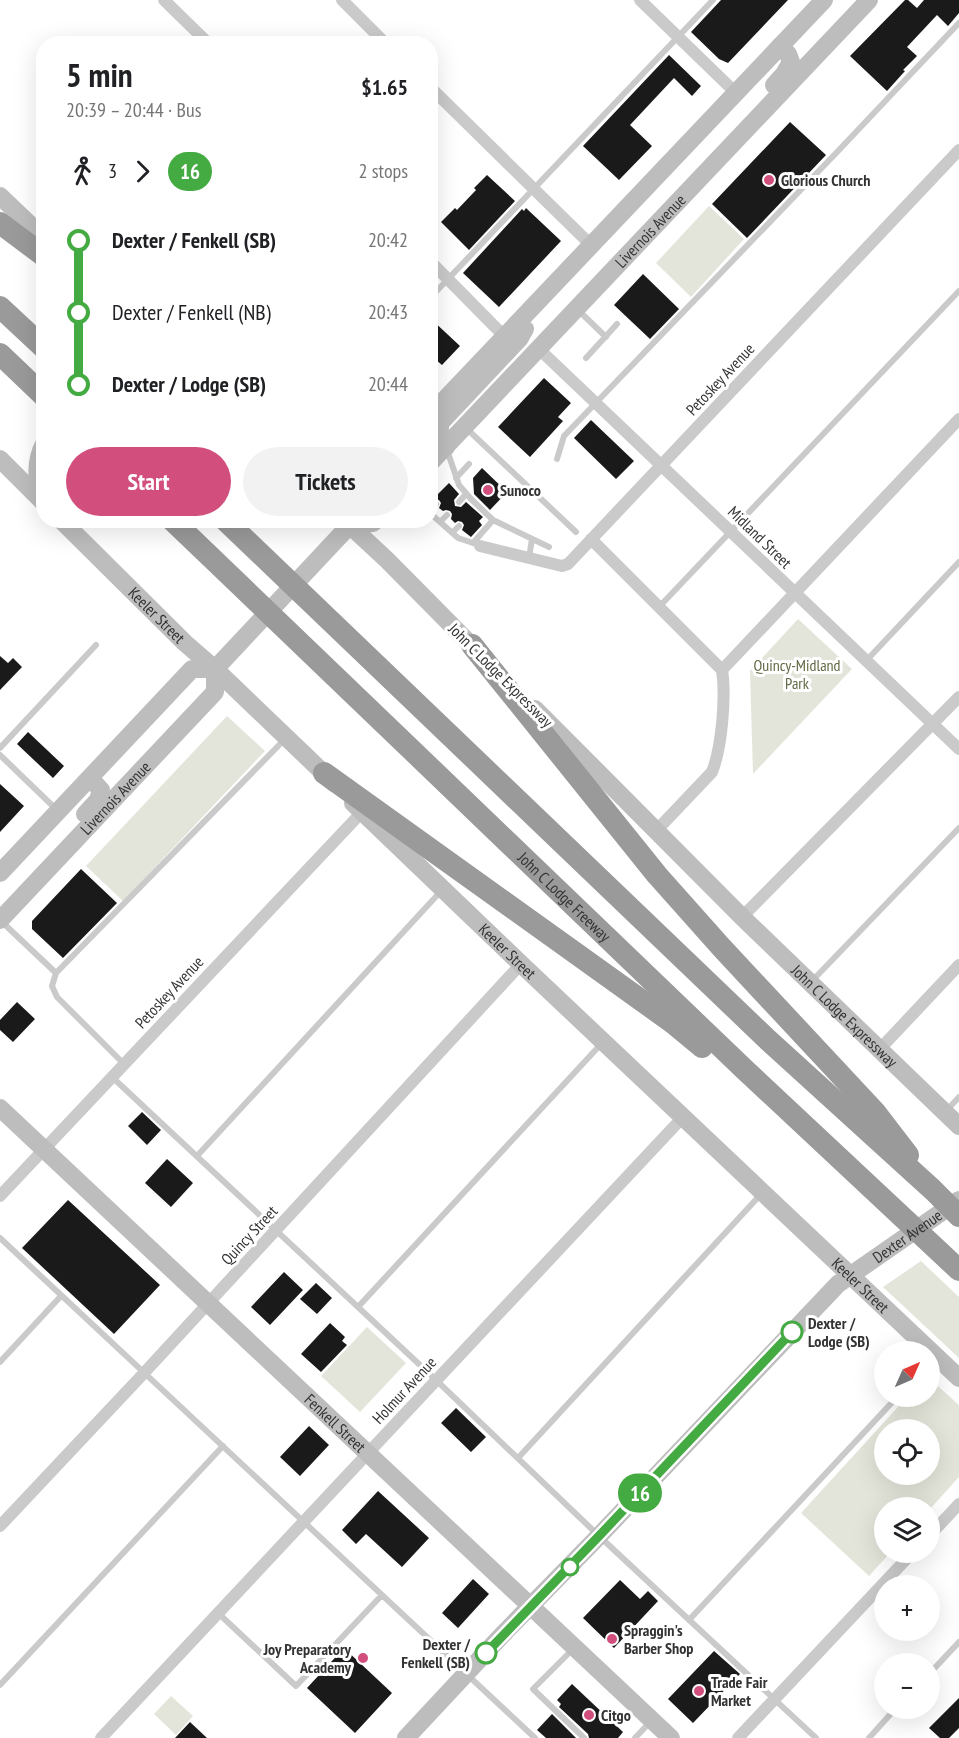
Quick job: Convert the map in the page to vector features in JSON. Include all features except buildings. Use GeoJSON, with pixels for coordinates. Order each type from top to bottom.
{"type":"FeatureCollection","features":[{"type":"Feature","properties":{"kind":"highway"},"geometry":{"type":"LineString","coordinates":[[0,223],[36,250]]}},
{"type":"Feature","properties":{"kind":"highway"},"geometry":{"type":"LineString","coordinates":[[0,307],[36,341]]}},
{"type":"Feature","properties":{"kind":"highway"},"geometry":{"type":"LineString","coordinates":[[0,354],[36,388]]}},
{"type":"Feature","properties":{"kind":"highway","name":"John C Lodge Freeway"},"geometry":{"type":"LineString","coordinates":[[180,528],[804,1125],[959,1270]]}},
{"type":"Feature","properties":{"kind":"highway"},"geometry":{"type":"LineString","coordinates":[[233,528],[768,1040],[959,1216]]}},
{"type":"Feature","properties":{"kind":"highway"},"geometry":{"type":"LineString","coordinates":[[472,645],[657,875],[875,1112],[933,1190]]}},
{"type":"Feature","properties":{"kind":"highway"},"geometry":{"type":"LineString","coordinates":[[324,773],[673,1023],[740,1080],[804,1125]]}},
{"type":"Feature","properties":{"kind":"street"},"geometry":{"type":"LineString","coordinates":[[164,0],[201,36]]}},
{"type":"Feature","properties":{"kind":"street"},"geometry":{"type":"LineString","coordinates":[[342,0],[378,36]]}},
{"type":"Feature","properties":{"kind":"street"},"geometry":{"type":"LineString","coordinates":[[640,0],[735,93]]}},
{"type":"Feature","properties":{"kind":"street","name":"Livernois Avenue"},"geometry":{"type":"LineString","coordinates":[[438,406],[824,0]]}},
{"type":"Feature","properties":{"kind":"street","name":"Livernois Avenue"},"geometry":{"type":"LineString","coordinates":[[438,455],[869,0]]}},
{"type":"Feature","properties":{"kind":"street"},"geometry":{"type":"LineString","coordinates":[[677,204],[709,153],[789,67],[790,58],[780,46]]}},
{"type":"Feature","properties":{"kind":"street"},"geometry":{"type":"LineString","coordinates":[[438,95],[592,246]]}},
{"type":"Feature","properties":{"kind":"street","name":"Petoskey Avenue"},"geometry":{"type":"LineString","coordinates":[[476,544],[562,566],[568,564],[959,150]]}},
{"type":"Feature","properties":{"kind":"street"},"geometry":{"type":"LineString","coordinates":[[0,196],[36,230]]}},
{"type":"Feature","properties":{"kind":"street"},"geometry":{"type":"LineString","coordinates":[[438,269],[504,336]]}},
{"type":"Feature","properties":{"kind":"street"},"geometry":{"type":"LineString","coordinates":[[446,447],[440,436],[441,422],[520,338],[552,287]]}},
{"type":"Feature","properties":{"kind":"street","name":"Midland Street"},"geometry":{"type":"LineString","coordinates":[[539,349],[959,749]]}},
{"type":"Feature","properties":{"kind":"street"},"geometry":{"type":"LineString","coordinates":[[722,670],[959,419]]}},
{"type":"Feature","properties":{"kind":"street"},"geometry":{"type":"LineString","coordinates":[[0,459],[36,495]]}},
{"type":"Feature","properties":{"kind":"street","name":"Keeler Street"},"geometry":{"type":"LineString","coordinates":[[69,528],[185,643],[324,773],[520,964],[850,1275],[915,1341]]}},
{"type":"Feature","properties":{"kind":"street"},"geometry":{"type":"LineString","coordinates":[[215,669],[322,554],[343,528]]}},
{"type":"Feature","properties":{"kind":"street","name":"John C Lodge Expressway"},"geometry":{"type":"LineString","coordinates":[[354,528],[742,917],[959,1126]]}},
{"type":"Feature","properties":{"kind":"street"},"geometry":{"type":"LineString","coordinates":[[591,539],[722,670],[723,712],[717,761],[712,772],[656,831]]}},
{"type":"Feature","properties":{"kind":"street","name":"Livernois Avenue"},"geometry":{"type":"LineString","coordinates":[[0,873],[192,669],[215,669],[216,692],[0,920]]}},
{"type":"Feature","properties":{"kind":"street"},"geometry":{"type":"LineString","coordinates":[[742,917],[959,697]]}},
{"type":"Feature","properties":{"kind":"street"},"geometry":{"type":"LineString","coordinates":[[0,903],[98,800],[101,790],[90,777]]}},
{"type":"Feature","properties":{"kind":"street","name":"Petoskey Avenue"},"geometry":{"type":"LineString","coordinates":[[0,1196],[362,812]]}},
{"type":"Feature","properties":{"kind":"street","name":"Quincy Street"},"geometry":{"type":"LineString","coordinates":[[0,1526],[208,1304],[520,964]]}},
{"type":"Feature","properties":{"kind":"street"},"geometry":{"type":"LineString","coordinates":[[879,1050],[959,965]]}},
{"type":"Feature","properties":{"kind":"street","name":"Fenkell Street"},"geometry":{"type":"LineString","coordinates":[[0,1108],[671,1738]]}},
{"type":"Feature","properties":{"kind":"street","name":"Holmur Avenue"},"geometry":{"type":"LineString","coordinates":[[101,1738],[683,1117]]}},
{"type":"Feature","properties":{"kind":"street","name":"Dexter Avenue"},"geometry":{"type":"LineString","coordinates":[[406,1738],[838,1284],[959,1200]]}},
{"type":"Feature","properties":{"kind":"street","name":"Keeler Street"},"geometry":{"type":"LineString","coordinates":[[940,1364],[959,1377]]}},
{"type":"Feature","properties":{"kind":"street"},"geometry":{"type":"LineString","coordinates":[[940,1524],[959,1504]]}},
{"type":"Feature","properties":{"kind":"street"},"geometry":{"type":"LineString","coordinates":[[738,1738],[903,1563]]}},
{"type":"Feature","properties":{"kind":"lane"},"geometry":{"type":"LineString","coordinates":[[438,290],[713,0]]}},
{"type":"Feature","properties":{"kind":"lane"},"geometry":{"type":"LineString","coordinates":[[557,459],[564,436],[959,23]]}},
{"type":"Feature","properties":{"kind":"lane"},"geometry":{"type":"LineString","coordinates":[[659,607],[959,291]]}},
{"type":"Feature","properties":{"kind":"lane"},"geometry":{"type":"LineString","coordinates":[[577,308],[606,337]]}},
{"type":"Feature","properties":{"kind":"lane"},"geometry":{"type":"LineString","coordinates":[[586,358],[617,324]]}},
{"type":"Feature","properties":{"kind":"lane"},"geometry":{"type":"LineString","coordinates":[[464,427],[576,532]]}},
{"type":"Feature","properties":{"kind":"lane"},"geometry":{"type":"LineString","coordinates":[[446,447],[455,482],[478,506],[493,520],[549,547]]}},
{"type":"Feature","properties":{"kind":"lane"},"geometry":{"type":"LineString","coordinates":[[455,482],[469,464]]}},
{"type":"Feature","properties":{"kind":"lane"},"geometry":{"type":"LineString","coordinates":[[459,502],[466,494]]}},
{"type":"Feature","properties":{"kind":"lane"},"geometry":{"type":"LineString","coordinates":[[471,513],[478,506]]}},
{"type":"Feature","properties":{"kind":"lane"},"geometry":{"type":"LineString","coordinates":[[440,522],[447,515]]}},
{"type":"Feature","properties":{"kind":"lane"},"geometry":{"type":"LineString","coordinates":[[438,519],[458,538],[476,544],[493,520]]}},
{"type":"Feature","properties":{"kind":"lane"},"geometry":{"type":"LineString","coordinates":[[452,533],[459,526]]}},
{"type":"Feature","properties":{"kind":"lane"},"geometry":{"type":"LineString","coordinates":[[529,558],[532,539]]}},
{"type":"Feature","properties":{"kind":"lane"},"geometry":{"type":"LineString","coordinates":[[865,661],[959,562]]}},
{"type":"Feature","properties":{"kind":"lane"},"geometry":{"type":"LineString","coordinates":[[0,748],[96,645]]}},
{"type":"Feature","properties":{"kind":"lane"},"geometry":{"type":"LineString","coordinates":[[124,1064],[57,997],[52,986],[56,974],[286,738]]}},
{"type":"Feature","properties":{"kind":"lane"},"geometry":{"type":"LineString","coordinates":[[0,755],[58,811]]}},
{"type":"Feature","properties":{"kind":"lane"},"geometry":{"type":"LineString","coordinates":[[810,983],[959,828]]}},
{"type":"Feature","properties":{"kind":"lane"},"geometry":{"type":"LineString","coordinates":[[197,1156],[443,889]]}},
{"type":"Feature","properties":{"kind":"lane"},"geometry":{"type":"LineString","coordinates":[[0,920],[56,974]]}},
{"type":"Feature","properties":{"kind":"lane"},"geometry":{"type":"LineString","coordinates":[[358,1307],[603,1041]]}},
{"type":"Feature","properties":{"kind":"lane"},"geometry":{"type":"LineString","coordinates":[[112,1077],[816,1738]]}},
{"type":"Feature","properties":{"kind":"lane"},"geometry":{"type":"LineString","coordinates":[[945,1112],[959,1097]]}},
{"type":"Feature","properties":{"kind":"lane"},"geometry":{"type":"LineString","coordinates":[[518,1458],[763,1192]]}},
{"type":"Feature","properties":{"kind":"lane"},"geometry":{"type":"LineString","coordinates":[[0,1238],[535,1738]]}},
{"type":"Feature","properties":{"kind":"lane"},"geometry":{"type":"LineString","coordinates":[[0,1362],[61,1296]]}},
{"type":"Feature","properties":{"kind":"lane"},"geometry":{"type":"LineString","coordinates":[[689,1620],[888,1407]]}},
{"type":"Feature","properties":{"kind":"lane"},"geometry":{"type":"LineString","coordinates":[[0,1685],[223,1446]]}},
{"type":"Feature","properties":{"kind":"lane"},"geometry":{"type":"LineString","coordinates":[[217,1613],[296,1686],[382,1594]]}},
{"type":"Feature","properties":{"kind":"lane"},"geometry":{"type":"LineString","coordinates":[[940,1662],[959,1642]]}},
{"type":"Feature","properties":{"kind":"lane"},"geometry":{"type":"LineString","coordinates":[[574,1648],[533,1689],[584,1738]]}},
{"type":"Feature","properties":{"kind":"lane"},"geometry":{"type":"LineString","coordinates":[[869,1738],[886,1719]]}},
{"type":"Feature","properties":{"kind":"lane"},"geometry":{"type":"LineString","coordinates":[[635,1738],[651,1720]]}},
{"type":"Feature","properties":{"kind":"green space"},"geometry":{"type":"Polygon","coordinates":[[[709,206],[744,239],[691,297],[656,263],[709,206]]]}},
{"type":"Feature","properties":{"kind":"green space","name":"Quincy-Midland Park"},"geometry":{"type":"Polygon","coordinates":[[[798,619],[852,669],[753,774],[750,671],[798,619]]]}},
{"type":"Feature","properties":{"kind":"green space"},"geometry":{"type":"Polygon","coordinates":[[[227,716],[265,751],[123,901],[86,866],[227,716]]]}},
{"type":"Feature","properties":{"kind":"green space"},"geometry":{"type":"Polygon","coordinates":[[[921,1261],[959,1297],[959,1358],[883,1287],[921,1261]]]}},
{"type":"Feature","properties":{"kind":"green space"},"geometry":{"type":"Polygon","coordinates":[[[367,1327],[406,1363],[360,1412],[321,1376],[367,1327]]]}},
{"type":"Feature","properties":{"kind":"green space"},"geometry":{"type":"Polygon","coordinates":[[[940,1388],[959,1405],[959,1477],[940,1498],[874,1497],[874,1563],[881,1563],[869,1576],[801,1513],[874,1433],[874,1485],[940,1485],[940,1419],[887,1419],[898,1407],[940,1407],[940,1388]]]}},
{"type":"Feature","properties":{"kind":"green space"},"geometry":{"type":"Polygon","coordinates":[[[171,1696],[193,1716],[176,1735],[154,1714],[171,1696]]]}},
{"type":"Feature","properties":{"kind":"bus line","name":"16"},"geometry":{"type":"LineString","coordinates":[[486,1653],[792,1332]]}},
{"type":"Feature","properties":{"kind":"place","name":"Glorious Church"},"geometry":{"type":"Point","coordinates":[769,180]}},
{"type":"Feature","properties":{"kind":"place","name":"Sunoco"},"geometry":{"type":"Point","coordinates":[488,490]}},
{"type":"Feature","properties":{"kind":"place","name":"Dexter / Lodge (SB)"},"geometry":{"type":"Point","coordinates":[792,1332]}},
{"type":"Feature","properties":{"kind":"place","name":"Spraggin's Barber Shop"},"geometry":{"type":"Point","coordinates":[612,1639]}},
{"type":"Feature","properties":{"kind":"place","name":"Dexter / Fenkell (SB)"},"geometry":{"type":"Point","coordinates":[486,1653]}},
{"type":"Feature","properties":{"kind":"place","name":"Joy Preparatory Academy"},"geometry":{"type":"Point","coordinates":[363,1658]}},
{"type":"Feature","properties":{"kind":"place","name":"Trade Fair Market"},"geometry":{"type":"Point","coordinates":[699,1691]}},
{"type":"Feature","properties":{"kind":"place","name":"Citgo"},"geometry":{"type":"Point","coordinates":[589,1715]}}]}
